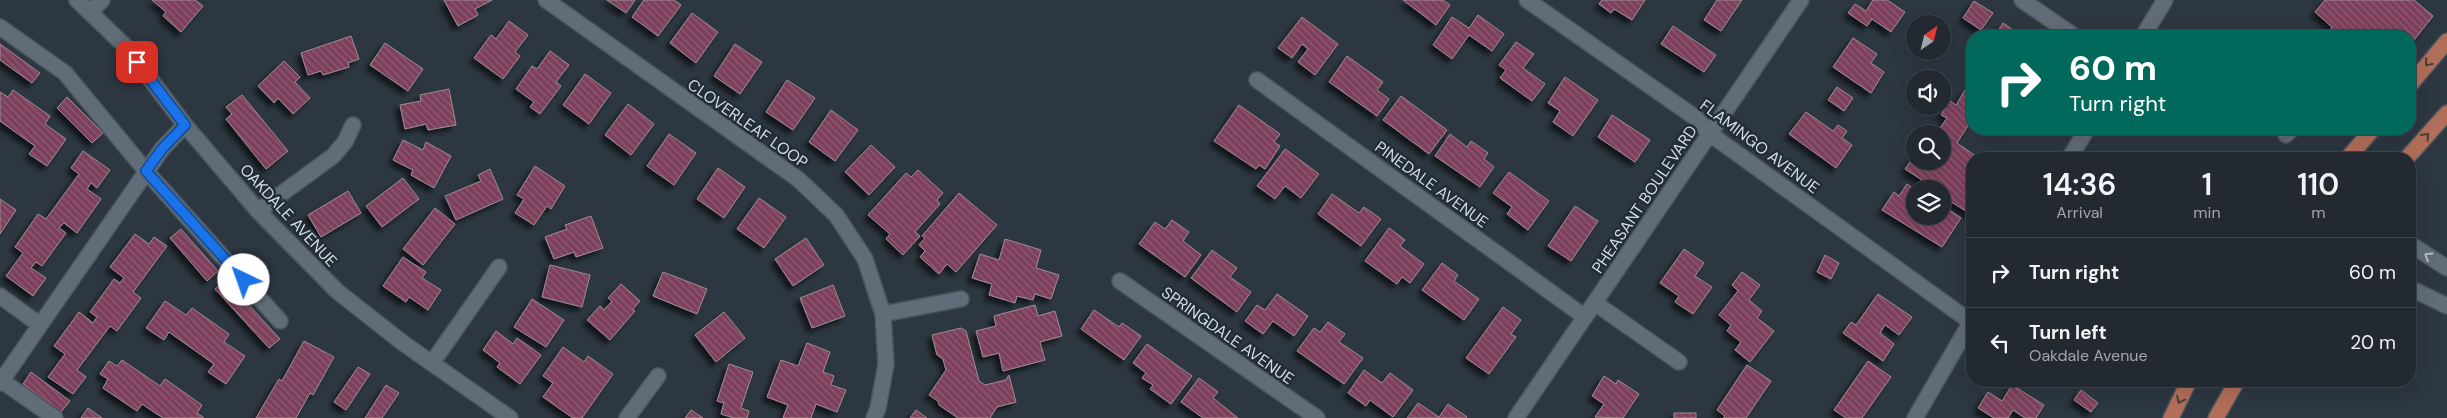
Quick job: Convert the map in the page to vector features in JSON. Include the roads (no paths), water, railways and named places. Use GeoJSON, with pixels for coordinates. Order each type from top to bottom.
{"type":"FeatureCollection","features":[{"type":"Feature","properties":{"kind":"main road"},"geometry":{"type":"LineString","coordinates":[[2416,78],[2447,41]]}},
{"type":"Feature","properties":{"kind":"main road"},"geometry":{"type":"LineString","coordinates":[[2412,152],[2447,112]]}},
{"type":"Feature","properties":{"kind":"main road"},"geometry":{"type":"LineString","coordinates":[[2353,152],[2367,135]]}},
{"type":"Feature","properties":{"kind":"main road"},"geometry":{"type":"LineString","coordinates":[[2172,418],[2186,387]]}},
{"type":"Feature","properties":{"kind":"main road"},"geometry":{"type":"LineString","coordinates":[[2216,418],[2234,387]]}},
{"type":"Feature","properties":{"kind":"street","name":"OAKDALE AVENUE"},"geometry":{"type":"LineString","coordinates":[[77,0],[125,46],[185,125],[258,211],[338,292],[432,363],[510,418]]}},
{"type":"Feature","properties":{"kind":"street"},"geometry":{"type":"LineString","coordinates":[[91,12],[102,0]]}},
{"type":"Feature","properties":{"kind":"street","name":"CLOVERLEAF LOOP"},"geometry":{"type":"LineString","coordinates":[[546,0],[798,178],[836,215],[864,259],[883,314],[886,364],[878,408],[874,418]]}},
{"type":"Feature","properties":{"kind":"street","name":"FLAMINGO AVENUE"},"geometry":{"type":"LineString","coordinates":[[1527,0],[1696,118],[1710,134],[1966,317]]}},
{"type":"Feature","properties":{"kind":"street","name":"PHEASANT BOULEVARD"},"geometry":{"type":"LineString","coordinates":[[1516,418],[1801,0]]}},
{"type":"Feature","properties":{"kind":"street"},"geometry":{"type":"LineString","coordinates":[[2022,0],[2065,30]]}},
{"type":"Feature","properties":{"kind":"street"},"geometry":{"type":"LineString","coordinates":[[2147,30],[2165,0]]}},
{"type":"Feature","properties":{"kind":"street"},"geometry":{"type":"LineString","coordinates":[[0,27],[65,73],[146,171],[280,321]]}},
{"type":"Feature","properties":{"kind":"street","name":"PINEDALE AVENUE"},"geometry":{"type":"LineString","coordinates":[[1258,80],[1585,317]]}},
{"type":"Feature","properties":{"kind":"street"},"geometry":{"type":"LineString","coordinates":[[55,418],[1,382],[146,171],[162,149],[185,125]]}},
{"type":"Feature","properties":{"kind":"street"},"geometry":{"type":"LineString","coordinates":[[258,211],[333,156],[344,142],[353,125]]}},
{"type":"Feature","properties":{"kind":"street"},"geometry":{"type":"LineString","coordinates":[[2073,152],[2083,135]]}},
{"type":"Feature","properties":{"kind":"street"},"geometry":{"type":"LineString","coordinates":[[2416,248],[2447,268]]}},
{"type":"Feature","properties":{"kind":"street"},"geometry":{"type":"LineString","coordinates":[[432,363],[499,267]]}},
{"type":"Feature","properties":{"kind":"street","name":"SPRINGDALE AVENUE"},"geometry":{"type":"LineString","coordinates":[[1120,281],[1317,418]]}},
{"type":"Feature","properties":{"kind":"street"},"geometry":{"type":"LineString","coordinates":[[2416,291],[2447,306]]}},
{"type":"Feature","properties":{"kind":"street"},"geometry":{"type":"LineString","coordinates":[[0,296],[40,325]]}},
{"type":"Feature","properties":{"kind":"street"},"geometry":{"type":"LineString","coordinates":[[883,314],[961,299]]}},
{"type":"Feature","properties":{"kind":"street"},"geometry":{"type":"LineString","coordinates":[[1595,303],[1679,362]]}},
{"type":"Feature","properties":{"kind":"street"},"geometry":{"type":"LineString","coordinates":[[1915,418],[1966,331]]}},
{"type":"Feature","properties":{"kind":"street"},"geometry":{"type":"LineString","coordinates":[[627,418],[658,376]]}}]}
